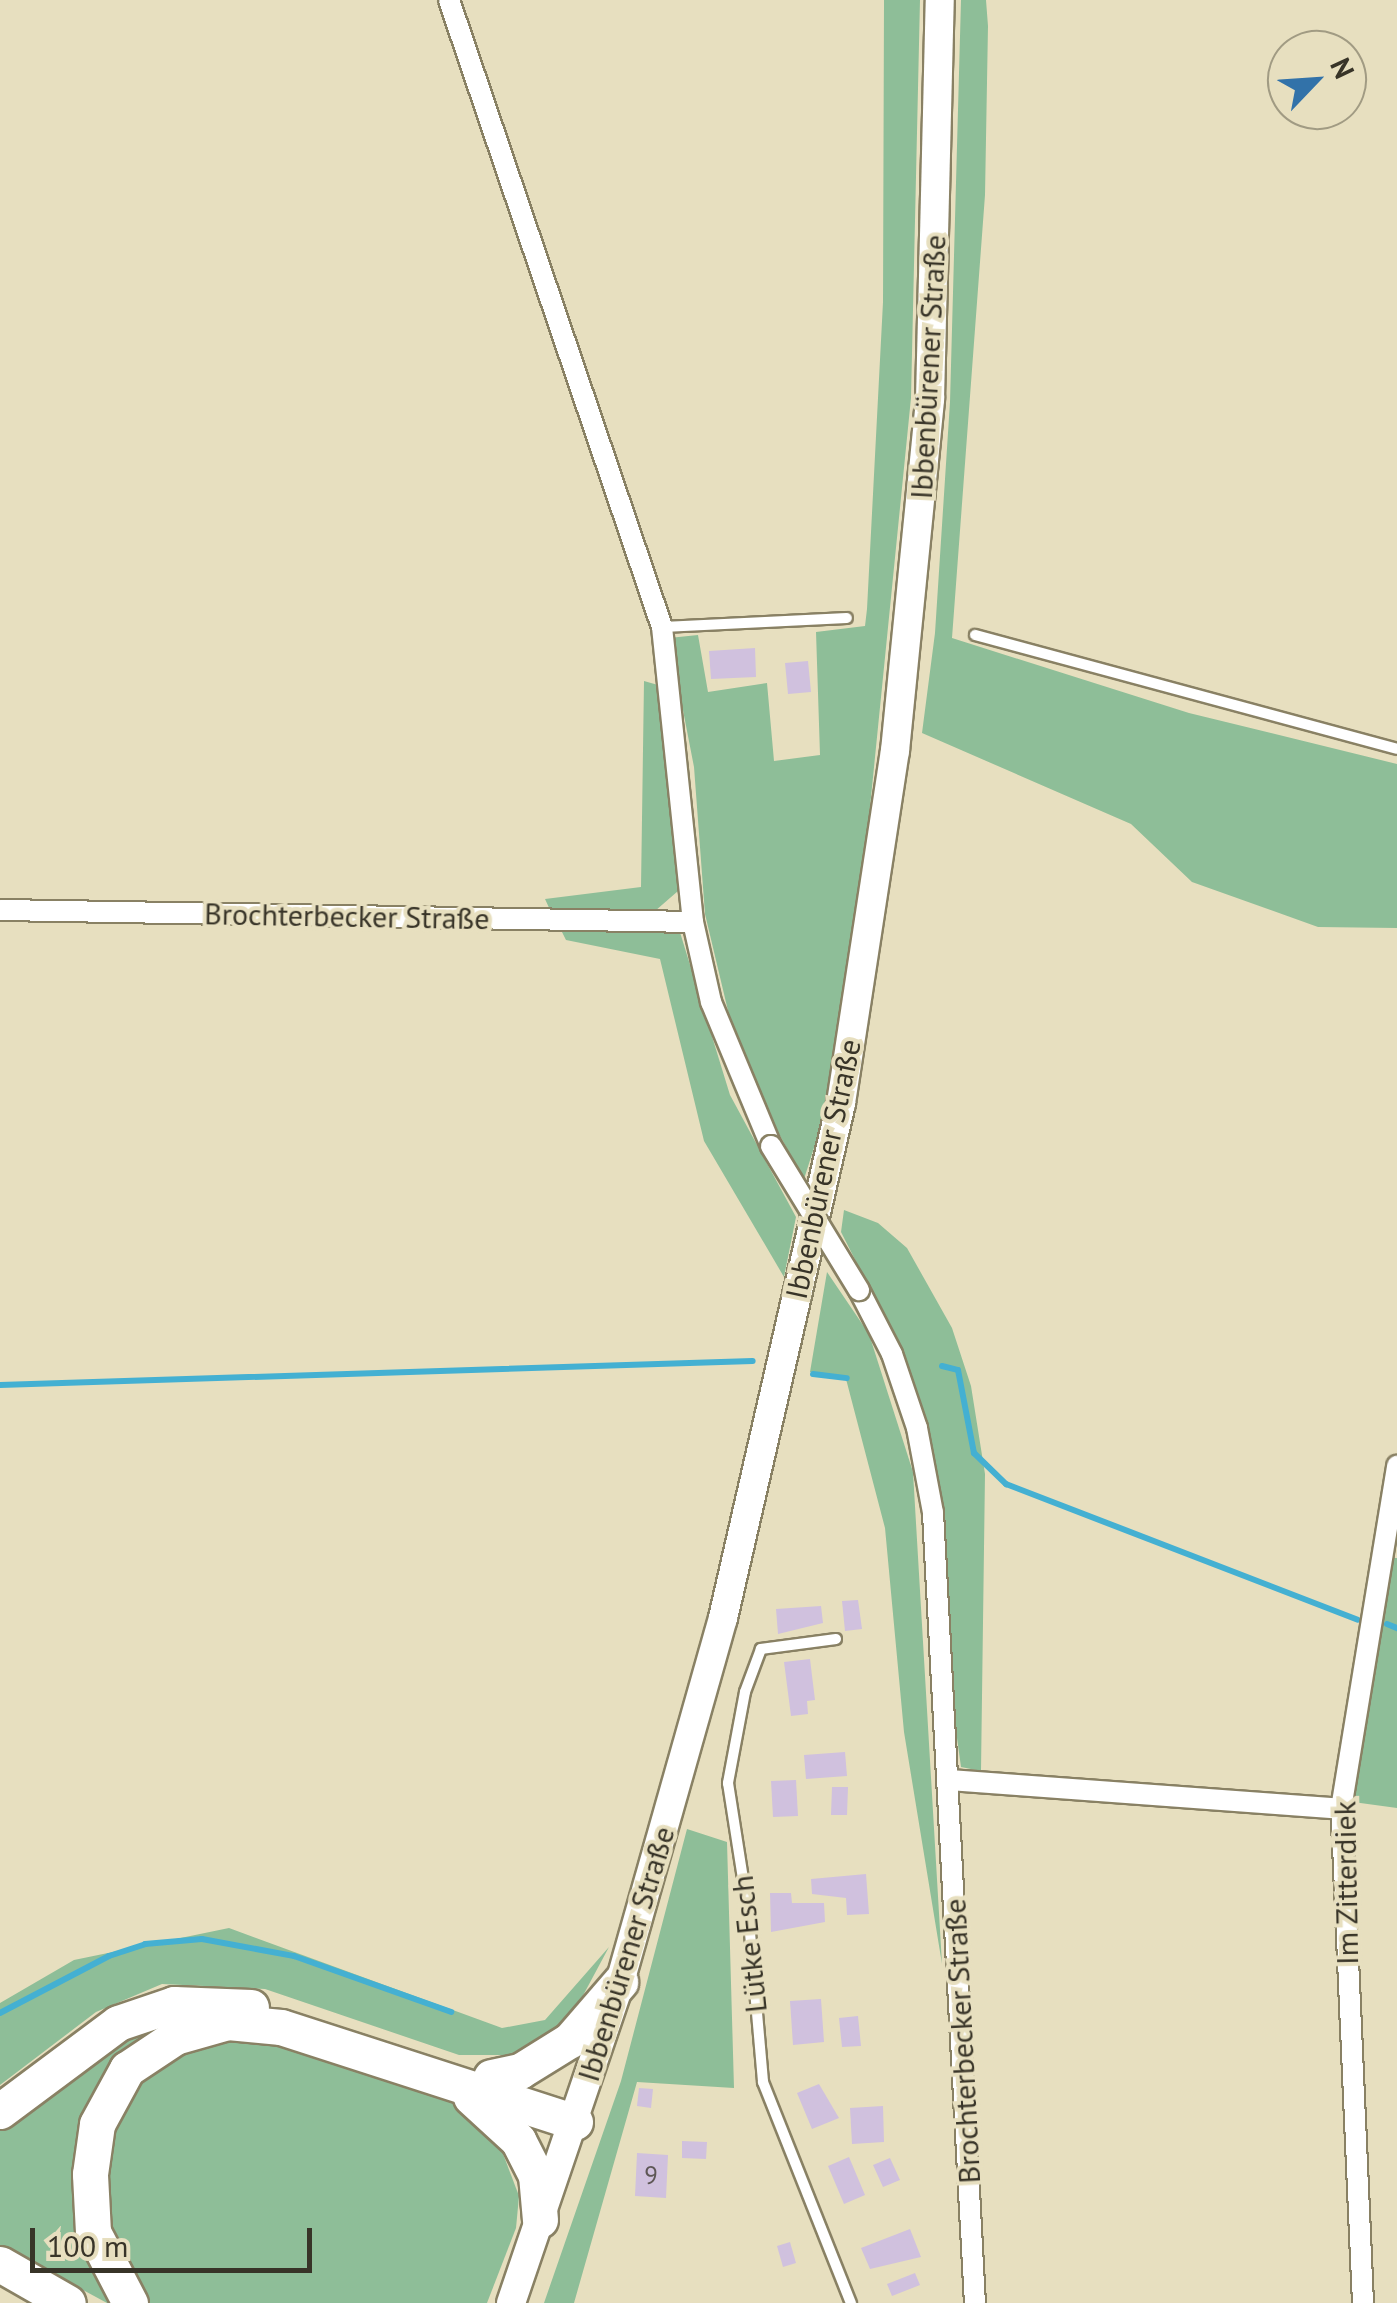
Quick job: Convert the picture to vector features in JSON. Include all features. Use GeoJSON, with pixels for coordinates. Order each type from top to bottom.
{"type":"FeatureCollection","features":[{"type":"Feature","properties":{"kind":"highway"},"geometry":{"type":"LineString","coordinates":[[475,2082],[520,2072],[570,2040],[620,1982]]}},
{"type":"Feature","properties":{"kind":"highway"},"geometry":{"type":"LineString","coordinates":[[0,2111],[118,2023],[174,2004],[260,2008],[475,2082],[518,2140],[536,2175],[540,2220]]}},
{"type":"Feature","properties":{"kind":"highway"},"geometry":{"type":"LineString","coordinates":[[130,2303],[93,2232],[90,2174],[96,2124],[127,2069],[175,2037],[228,2022],[281,2027],[578,2112]]}},
{"type":"Feature","properties":{"kind":"highway"},"geometry":{"type":"LineString","coordinates":[[0,2264],[68,2303]]}},
{"type":"Feature","properties":{"kind":"main road","name":"Ibbenbürener Straße"},"geometry":{"type":"LineString","coordinates":[[511,2303],[620,1982],[723,1618],[841,1103],[895,752],[930,400],[940,0]]}},
{"type":"Feature","properties":{"kind":"street","name":"Brochterbecker Straße"},"geometry":{"type":"LineString","coordinates":[[449,0],[662,628],[693,922],[711,1002],[771,1146],[858,1290],[904,1391],[933,1513],[975,2303]]}},
{"type":"Feature","properties":{"kind":"street","name":"Brochterbecker Straße"},"geometry":{"type":"LineString","coordinates":[[0,910],[693,922]]}},
{"type":"Feature","properties":{"kind":"street","name":"Im Zitterdiek"},"geometry":{"type":"LineString","coordinates":[[1363,2303],[1341,1809],[1397,1466]]}},
{"type":"Feature","properties":{"kind":"street"},"geometry":{"type":"LineString","coordinates":[[949,1780],[1341,1809]]}},
{"type":"Feature","properties":{"kind":"lane"},"geometry":{"type":"LineString","coordinates":[[662,628],[847,618]]}},
{"type":"Feature","properties":{"kind":"lane"},"geometry":{"type":"LineString","coordinates":[[975,635],[1397,749]]}},
{"type":"Feature","properties":{"kind":"lane","name":"Lütke Esch"},"geometry":{"type":"LineString","coordinates":[[836,1639],[761,1649],[745,1692],[728,1783],[748,1910],[762,2082],[851,2303]]}},
{"type":"Feature","properties":{"kind":"green space"},"geometry":{"type":"Polygon","coordinates":[[[884,0],[920,0],[911,398],[869,817],[829,1101],[804,1179],[750,1082],[734,1036],[705,914],[694,767],[669,638],[698,635],[708,692],[767,683],[774,761],[820,755],[816,632],[865,626],[867,609],[883,302],[884,0]]]}},
{"type":"Feature","properties":{"kind":"green space"},"geometry":{"type":"Polygon","coordinates":[[[961,0],[986,0],[988,26],[985,195],[952,638],[1189,713],[1397,764],[1397,928],[1318,927],[1192,882],[1131,824],[922,733],[935,633],[950,402],[961,0]]]}},
{"type":"Feature","properties":{"kind":"green space"},"geometry":{"type":"Polygon","coordinates":[[[644,681],[658,685],[663,713],[678,891],[655,911],[551,912],[545,899],[641,887],[644,681]]]}},
{"type":"Feature","properties":{"kind":"green space"},"geometry":{"type":"Polygon","coordinates":[[[560,928],[679,929],[730,1095],[796,1217],[784,1277],[704,1141],[660,959],[566,940],[560,928]]]}},
{"type":"Feature","properties":{"kind":"green space"},"geometry":{"type":"Polygon","coordinates":[[[844,1210],[878,1223],[907,1248],[952,1328],[971,1386],[985,1474],[981,1771],[961,1767],[933,1452],[899,1346],[841,1232],[844,1210]]]}},
{"type":"Feature","properties":{"kind":"green space"},"geometry":{"type":"Polygon","coordinates":[[[827,1272],[869,1334],[913,1472],[942,1964],[904,1732],[885,1528],[846,1379],[810,1372],[827,1272]]]}},
{"type":"Feature","properties":{"kind":"green space"},"geometry":{"type":"Polygon","coordinates":[[[1393,1558],[1397,1558],[1397,1808],[1353,1802],[1393,1558]]]}},
{"type":"Feature","properties":{"kind":"green space"},"geometry":{"type":"Polygon","coordinates":[[[687,1829],[727,1842],[734,2088],[637,2082],[574,2303],[544,2303],[621,2081],[687,1829]]]}},
{"type":"Feature","properties":{"kind":"green space"},"geometry":{"type":"Polygon","coordinates":[[[229,1928],[502,2028],[545,2020],[609,1947],[572,2016],[546,2045],[512,2055],[459,2055],[265,1989],[162,1984],[96,2012],[0,2085],[0,2003],[74,1960],[229,1928]]]}},
{"type":"Feature","properties":{"kind":"green space"},"geometry":{"type":"Polygon","coordinates":[[[210,2018],[89,2126],[120,2303],[107,2303],[0,2245],[0,2123],[112,2034],[210,2018]]]}},
{"type":"Feature","properties":{"kind":"green space"},"geometry":{"type":"Polygon","coordinates":[[[214,2038],[262,2038],[430,2091],[470,2112],[497,2138],[519,2196],[516,2228],[487,2303],[148,2303],[127,2276],[103,2210],[109,2129],[131,2088],[157,2063],[214,2038]]]}},
{"type":"Feature","properties":{"kind":"building"},"geometry":{"type":"Polygon","coordinates":[[[755,648],[756,677],[711,679],[709,651],[755,648]]]}},
{"type":"Feature","properties":{"kind":"building"},"geometry":{"type":"Polygon","coordinates":[[[808,661],[811,692],[788,694],[785,663],[808,661]]]}},
{"type":"Feature","properties":{"kind":"building"},"geometry":{"type":"Polygon","coordinates":[[[858,1600],[862,1629],[845,1631],[842,1601],[858,1600]]]}},
{"type":"Feature","properties":{"kind":"building"},"geometry":{"type":"Polygon","coordinates":[[[821,1606],[823,1623],[778,1634],[776,1609],[821,1606]]]}},
{"type":"Feature","properties":{"kind":"building"},"geometry":{"type":"Polygon","coordinates":[[[810,1659],[815,1700],[807,1701],[808,1714],[791,1716],[784,1662],[810,1659]]]}},
{"type":"Feature","properties":{"kind":"building"},"geometry":{"type":"Polygon","coordinates":[[[845,1752],[847,1776],[806,1779],[804,1755],[845,1752]]]}},
{"type":"Feature","properties":{"kind":"building"},"geometry":{"type":"Polygon","coordinates":[[[796,1780],[798,1816],[773,1817],[771,1781],[796,1780]]]}},
{"type":"Feature","properties":{"kind":"building"},"geometry":{"type":"Polygon","coordinates":[[[832,1787],[848,1787],[847,1815],[831,1815],[832,1787]]]}},
{"type":"Feature","properties":{"kind":"building"},"geometry":{"type":"Polygon","coordinates":[[[866,1874],[869,1914],[847,1915],[846,1898],[812,1894],[811,1879],[866,1874]]]}},
{"type":"Feature","properties":{"kind":"building"},"geometry":{"type":"Polygon","coordinates":[[[770,1893],[791,1893],[792,1903],[824,1903],[825,1922],[771,1932],[770,1893]]]}},
{"type":"Feature","properties":{"kind":"building"},"geometry":{"type":"Polygon","coordinates":[[[821,1999],[824,2042],[793,2045],[790,2001],[821,1999]]]}},
{"type":"Feature","properties":{"kind":"building"},"geometry":{"type":"Polygon","coordinates":[[[858,2016],[861,2046],[842,2047],[839,2018],[858,2016]]]}},
{"type":"Feature","properties":{"kind":"building"},"geometry":{"type":"Polygon","coordinates":[[[819,2084],[839,2118],[812,2129],[797,2093],[819,2084]]]}},
{"type":"Feature","properties":{"kind":"building"},"geometry":{"type":"Polygon","coordinates":[[[639,2088],[653,2089],[651,2108],[637,2106],[639,2088]]]}},
{"type":"Feature","properties":{"kind":"building"},"geometry":{"type":"Polygon","coordinates":[[[883,2106],[884,2142],[852,2144],[850,2108],[883,2106]]]}},
{"type":"Feature","properties":{"kind":"building"},"geometry":{"type":"Polygon","coordinates":[[[682,2141],[707,2142],[706,2159],[682,2158],[682,2141]]]}},
{"type":"Feature","properties":{"kind":"building"},"geometry":{"type":"Polygon","coordinates":[[[637,2153],[668,2155],[666,2198],[635,2196],[637,2153]]]}},
{"type":"Feature","properties":{"kind":"building"},"geometry":{"type":"Polygon","coordinates":[[[849,2157],[865,2195],[844,2204],[828,2166],[849,2157]]]}},
{"type":"Feature","properties":{"kind":"building"},"geometry":{"type":"Polygon","coordinates":[[[890,2158],[900,2180],[883,2187],[873,2165],[890,2158]]]}},
{"type":"Feature","properties":{"kind":"building"},"geometry":{"type":"Polygon","coordinates":[[[910,2229],[921,2257],[870,2269],[861,2248],[910,2229]]]}},
{"type":"Feature","properties":{"kind":"building"},"geometry":{"type":"Polygon","coordinates":[[[790,2242],[796,2263],[783,2267],[777,2246],[790,2242]]]}},
{"type":"Feature","properties":{"kind":"building"},"geometry":{"type":"Polygon","coordinates":[[[915,2273],[920,2285],[892,2296],[887,2284],[915,2273]]]}},
{"type":"Feature","properties":{"kind":"waterway"},"geometry":{"type":"LineString","coordinates":[[0,1385],[753,1361]]}},
{"type":"Feature","properties":{"kind":"waterway"},"geometry":{"type":"LineString","coordinates":[[942,1366],[958,1370],[974,1453],[1006,1484],[1358,1620]]}},
{"type":"Feature","properties":{"kind":"waterway"},"geometry":{"type":"LineString","coordinates":[[813,1374],[847,1378]]}},
{"type":"Feature","properties":{"kind":"waterway"},"geometry":{"type":"LineString","coordinates":[[1387,1624],[1397,1628]]}},
{"type":"Feature","properties":{"kind":"waterway"},"geometry":{"type":"LineString","coordinates":[[0,2013],[109,1956],[145,1944],[202,1939],[294,1956],[451,2012]]}}]}
